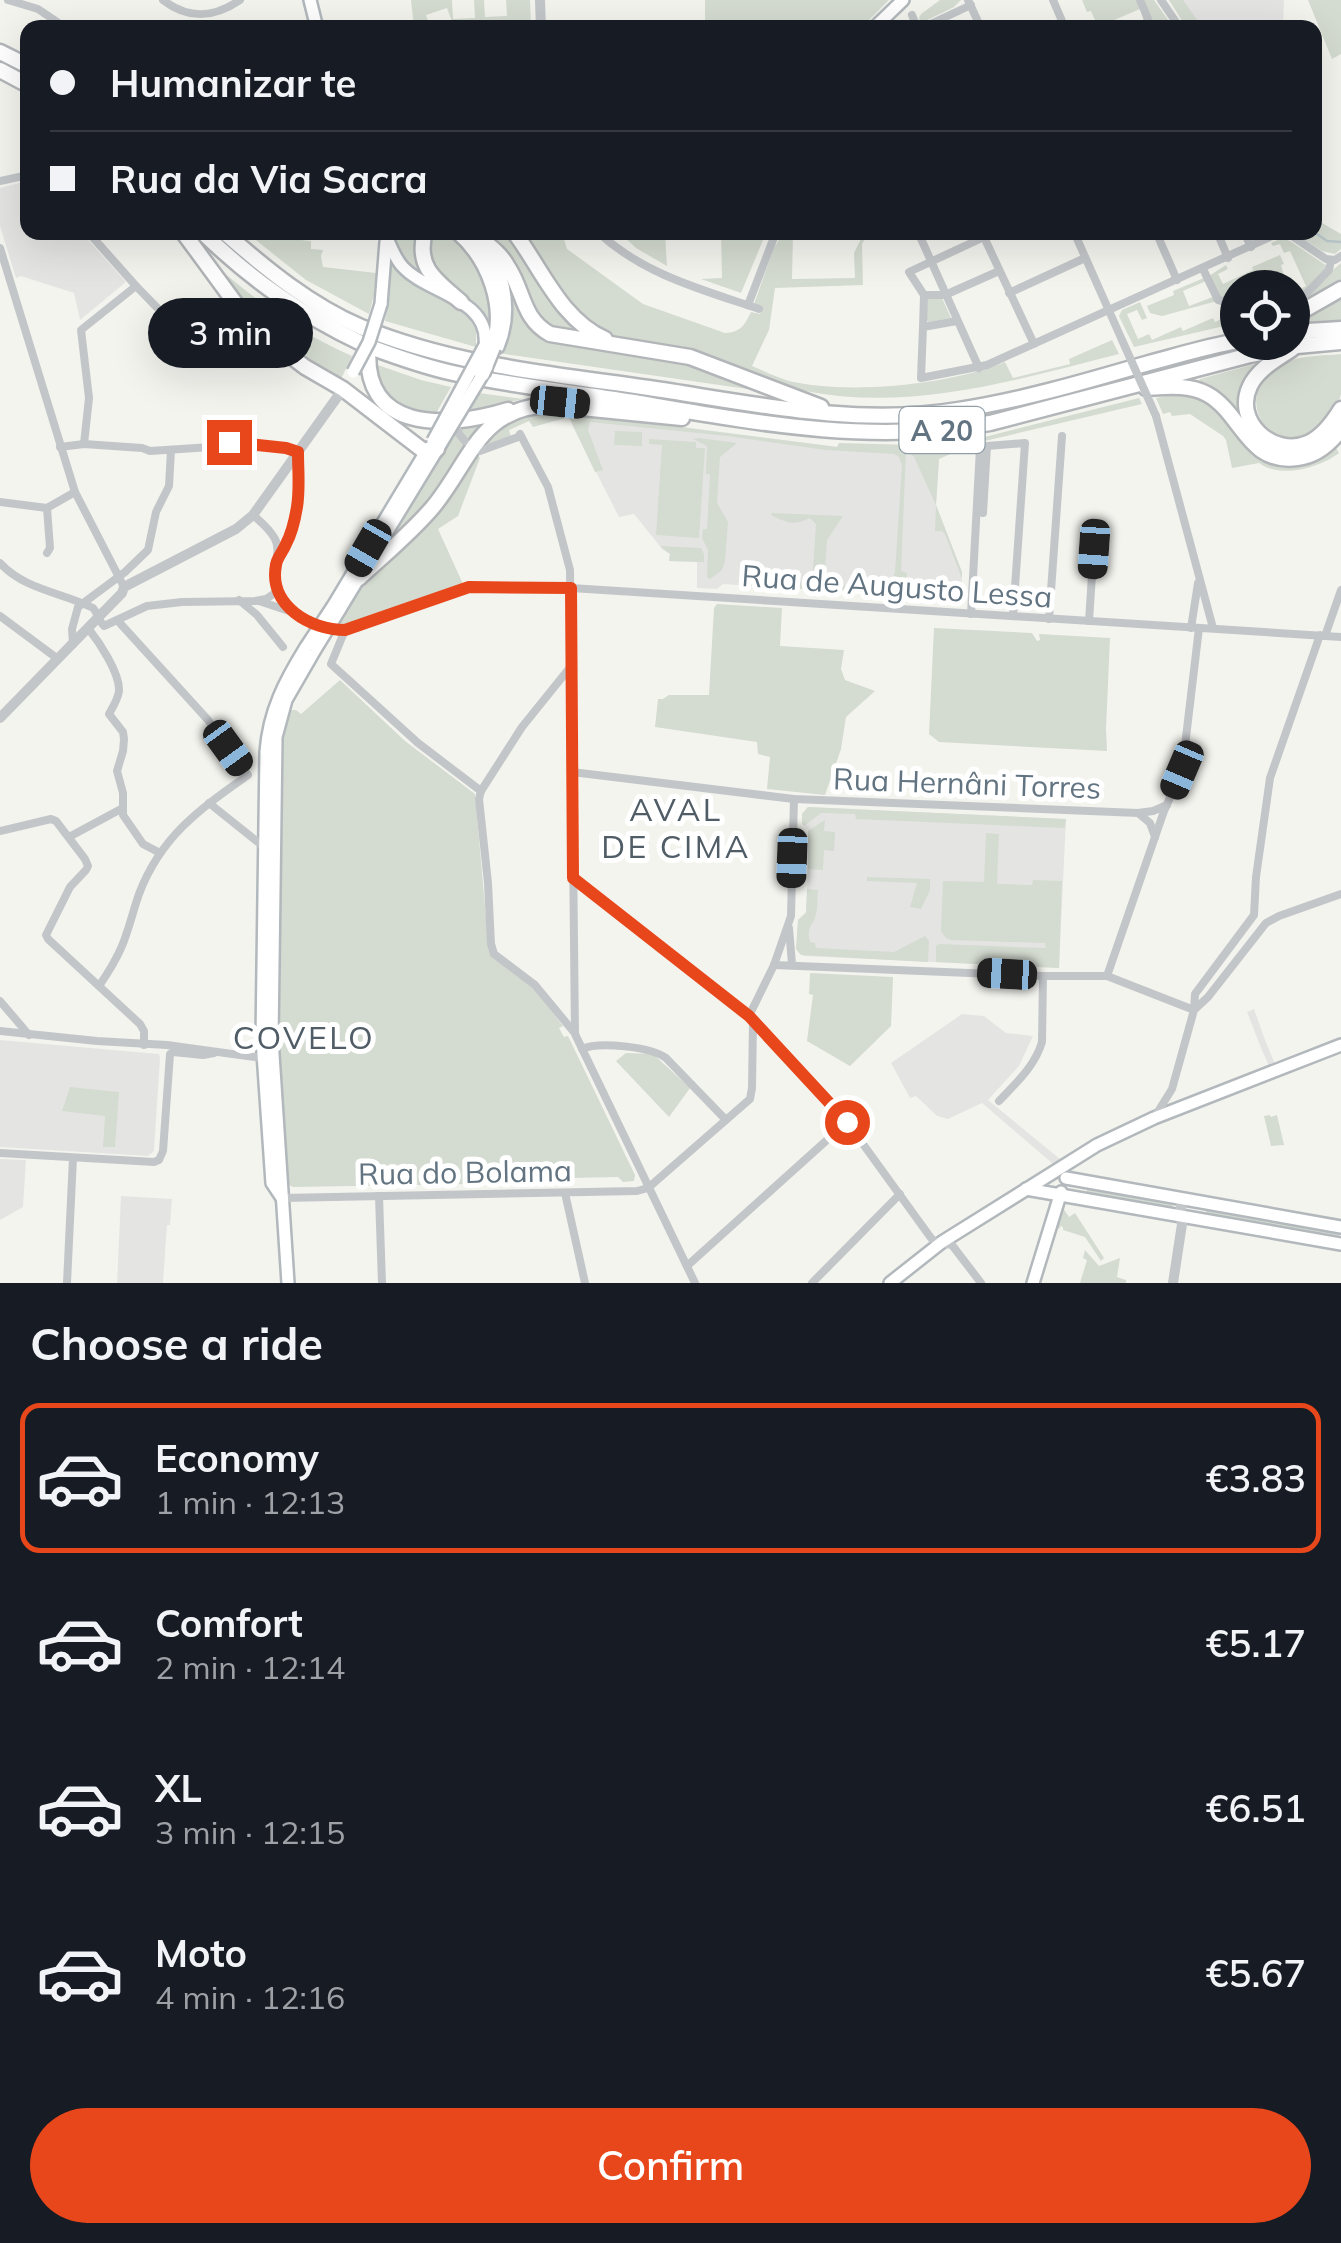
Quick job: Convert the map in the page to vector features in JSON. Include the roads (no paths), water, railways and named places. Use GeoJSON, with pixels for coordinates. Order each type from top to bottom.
{"type":"FeatureCollection","features":[{"type":"Feature","properties":{"kind":"highway"},"geometry":{"type":"LineString","coordinates":[[189,240],[244,316],[272,342],[340,394],[428,449]]}},
{"type":"Feature","properties":{"kind":"highway","name":"A 20"},"geometry":{"type":"LineString","coordinates":[[211,240],[256,282],[294,308],[368,345],[455,374],[844,432],[911,432],[990,423],[1222,360]]}},
{"type":"Feature","properties":{"kind":"highway","name":"A 20"},"geometry":{"type":"LineString","coordinates":[[234,240],[299,293],[358,325],[428,350],[497,366],[840,414],[896,416],[960,410],[1220,344]]}},
{"type":"Feature","properties":{"kind":"highway"},"geometry":{"type":"LineString","coordinates":[[424,240],[427,270],[460,302]]}},
{"type":"Feature","properties":{"kind":"highway"},"geometry":{"type":"LineString","coordinates":[[464,240],[482,262],[493,288],[498,319],[482,374]]}},
{"type":"Feature","properties":{"kind":"highway"},"geometry":{"type":"LineString","coordinates":[[483,240],[510,268],[525,310],[542,330],[702,361],[840,414]]}},
{"type":"Feature","properties":{"kind":"highway"},"geometry":{"type":"LineString","coordinates":[[520,240],[564,308],[597,335],[620,345]]}},
{"type":"Feature","properties":{"kind":"highway"},"geometry":{"type":"LineString","coordinates":[[1310,307],[1341,289]]}},
{"type":"Feature","properties":{"kind":"highway","name":"A 20"},"geometry":{"type":"LineString","coordinates":[[1310,335],[1341,328]]}},
{"type":"Feature","properties":{"kind":"highway","name":"A 20"},"geometry":{"type":"LineString","coordinates":[[1310,340],[1341,342]]}},
{"type":"Feature","properties":{"kind":"highway"},"geometry":{"type":"LineString","coordinates":[[368,345],[369,380],[379,397],[401,413],[419,419],[456,422],[548,402],[708,414]]}},
{"type":"Feature","properties":{"kind":"highway"},"geometry":{"type":"LineString","coordinates":[[1273,360],[1251,385],[1247,406],[1252,424],[1271,442],[1304,445],[1318,436],[1341,409]]}},
{"type":"Feature","properties":{"kind":"highway"},"geometry":{"type":"LineString","coordinates":[[1120,390],[1181,386],[1202,391],[1222,406],[1259,450],[1282,458],[1300,458],[1316,452],[1341,429]]}},
{"type":"Feature","properties":{"kind":"highway"},"geometry":{"type":"LineString","coordinates":[[359,578],[432,508],[482,435],[516,412],[552,406],[660,417],[748,420]]}},
{"type":"Feature","properties":{"kind":"main road"},"geometry":{"type":"LineString","coordinates":[[882,20],[903,0]]}},
{"type":"Feature","properties":{"kind":"main road"},"geometry":{"type":"LineString","coordinates":[[340,394],[368,345],[381,304],[386,240]]}},
{"type":"Feature","properties":{"kind":"main road"},"geometry":{"type":"LineString","coordinates":[[388,240],[398,262],[410,274],[460,302],[480,319],[492,346]]}},
{"type":"Feature","properties":{"kind":"main road"},"geometry":{"type":"LineString","coordinates":[[282,1198],[272,1183],[262,1058],[266,752],[271,717],[280,691],[337,607],[428,449],[505,328],[504,292],[494,260],[480,240]]}},
{"type":"Feature","properties":{"kind":"main road"},"geometry":{"type":"LineString","coordinates":[[337,607],[359,578],[428,449],[482,374]]}},
{"type":"Feature","properties":{"kind":"main road"},"geometry":{"type":"LineString","coordinates":[[288,1283],[272,1039],[276,738],[286,700],[311,648]]}},
{"type":"Feature","properties":{"kind":"main road"},"geometry":{"type":"LineString","coordinates":[[890,1283],[942,1242],[1126,1130],[1341,1045]]}},
{"type":"Feature","properties":{"kind":"main road"},"geometry":{"type":"LineString","coordinates":[[1032,1283],[1060,1194],[1078,1156]]}},
{"type":"Feature","properties":{"kind":"main road"},"geometry":{"type":"LineString","coordinates":[[1078,1156],[1089,1182]]}},
{"type":"Feature","properties":{"kind":"main road"},"geometry":{"type":"LineString","coordinates":[[1066,1178],[1341,1227]]}},
{"type":"Feature","properties":{"kind":"main road"},"geometry":{"type":"LineString","coordinates":[[1026,1189],[1341,1244]]}},
{"type":"Feature","properties":{"kind":"street"},"geometry":{"type":"LineString","coordinates":[[8,0],[38,9],[54,20]]}},
{"type":"Feature","properties":{"kind":"street"},"geometry":{"type":"LineString","coordinates":[[163,0],[178,11],[192,13],[221,12],[240,0]]}},
{"type":"Feature","properties":{"kind":"street"},"geometry":{"type":"LineString","coordinates":[[934,20],[969,2]]}},
{"type":"Feature","properties":{"kind":"street"},"geometry":{"type":"LineString","coordinates":[[190,20],[192,13]]}},
{"type":"Feature","properties":{"kind":"street"},"geometry":{"type":"LineString","coordinates":[[912,15],[915,20]]}},
{"type":"Feature","properties":{"kind":"street"},"geometry":{"type":"LineString","coordinates":[[95,240],[205,357]]}},
{"type":"Feature","properties":{"kind":"street"},"geometry":{"type":"LineString","coordinates":[[608,240],[652,270],[759,309]]}},
{"type":"Feature","properties":{"kind":"street"},"geometry":{"type":"LineString","coordinates":[[748,305],[773,240]]}},
{"type":"Feature","properties":{"kind":"street"},"geometry":{"type":"LineString","coordinates":[[921,240],[979,368]]}},
{"type":"Feature","properties":{"kind":"street"},"geometry":{"type":"LineString","coordinates":[[973,240],[909,272],[924,295],[921,378],[979,368],[1265,240]]}},
{"type":"Feature","properties":{"kind":"street"},"geometry":{"type":"LineString","coordinates":[[985,240],[1034,344]]}},
{"type":"Feature","properties":{"kind":"street"},"geometry":{"type":"LineString","coordinates":[[1077,240],[1156,416],[1213,628]]}},
{"type":"Feature","properties":{"kind":"street"},"geometry":{"type":"LineString","coordinates":[[1160,240],[1177,280]]}},
{"type":"Feature","properties":{"kind":"street"},"geometry":{"type":"LineString","coordinates":[[1220,240],[1228,258]]}},
{"type":"Feature","properties":{"kind":"street"},"geometry":{"type":"LineString","coordinates":[[1247,240],[1250,247]]}},
{"type":"Feature","properties":{"kind":"street"},"geometry":{"type":"LineString","coordinates":[[1297,240],[1331,260]]}},
{"type":"Feature","properties":{"kind":"street"},"geometry":{"type":"LineString","coordinates":[[0,248],[60,447],[76,492],[121,582],[122,593],[0,718]]}},
{"type":"Feature","properties":{"kind":"street"},"geometry":{"type":"LineString","coordinates":[[1331,260],[1341,256]]}},
{"type":"Feature","properties":{"kind":"street"},"geometry":{"type":"LineString","coordinates":[[1009,293],[1085,258]]}},
{"type":"Feature","properties":{"kind":"street"},"geometry":{"type":"LineString","coordinates":[[1310,290],[1329,270],[1331,260]]}},
{"type":"Feature","properties":{"kind":"street"},"geometry":{"type":"LineString","coordinates":[[1203,269],[1220,300]]}},
{"type":"Feature","properties":{"kind":"street"},"geometry":{"type":"LineString","coordinates":[[924,295],[945,295],[999,272]]}},
{"type":"Feature","properties":{"kind":"street"},"geometry":{"type":"LineString","coordinates":[[84,444],[89,398],[81,330],[136,286]]}},
{"type":"Feature","properties":{"kind":"street"},"geometry":{"type":"LineString","coordinates":[[923,327],[957,321]]}},
{"type":"Feature","properties":{"kind":"street"},"geometry":{"type":"LineString","coordinates":[[72,644],[72,630],[82,603],[236,529],[254,515],[340,394]]}},
{"type":"Feature","properties":{"kind":"street"},"geometry":{"type":"LineString","coordinates":[[456,422],[459,434],[466,440]]}},
{"type":"Feature","properties":{"kind":"street"},"geometry":{"type":"LineString","coordinates":[[480,452],[521,435],[552,497],[570,570],[574,1034]]}},
{"type":"Feature","properties":{"kind":"street"},"geometry":{"type":"LineString","coordinates":[[1050,619],[1062,436]]}},
{"type":"Feature","properties":{"kind":"street"},"geometry":{"type":"LineString","coordinates":[[229,442],[298,452]]}},
{"type":"Feature","properties":{"kind":"street"},"geometry":{"type":"LineString","coordinates":[[971,614],[980,448],[1026,443],[1017,521],[1013,616]]}},
{"type":"Feature","properties":{"kind":"street"},"geometry":{"type":"LineString","coordinates":[[60,447],[84,444],[150,451],[212,447]]}},
{"type":"Feature","properties":{"kind":"street"},"geometry":{"type":"LineString","coordinates":[[983,513],[987,446]]}},
{"type":"Feature","properties":{"kind":"street"},"geometry":{"type":"LineString","coordinates":[[121,582],[149,546],[156,512],[169,486],[171,450]]}},
{"type":"Feature","properties":{"kind":"street"},"geometry":{"type":"LineString","coordinates":[[276,562],[286,546],[298,505],[298,452]]}},
{"type":"Feature","properties":{"kind":"street"},"geometry":{"type":"LineString","coordinates":[[0,502],[47,508],[76,492]]}},
{"type":"Feature","properties":{"kind":"street"},"geometry":{"type":"LineString","coordinates":[[47,508],[47,552]]}},
{"type":"Feature","properties":{"kind":"street"},"geometry":{"type":"LineString","coordinates":[[254,515],[276,540],[278,591],[293,613]]}},
{"type":"Feature","properties":{"kind":"street"},"geometry":{"type":"LineString","coordinates":[[1089,621],[1093,523]]}},
{"type":"Feature","properties":{"kind":"street"},"geometry":{"type":"LineString","coordinates":[[0,563],[33,587],[96,611],[104,626],[147,606],[266,599],[278,591]]}},
{"type":"Feature","properties":{"kind":"street"},"geometry":{"type":"LineString","coordinates":[[1107,976],[1166,805],[1182,770],[1198,579]]}},
{"type":"Feature","properties":{"kind":"street","name":"Rua de Augusto Lessa"},"geometry":{"type":"LineString","coordinates":[[345,630],[469,587],[571,588],[1341,637]]}},
{"type":"Feature","properties":{"kind":"street"},"geometry":{"type":"LineString","coordinates":[[1179,1109],[1172,1101],[1172,1089],[1194,1010],[1193,1000],[1254,915],[1270,778],[1341,590]]}},
{"type":"Feature","properties":{"kind":"street"},"geometry":{"type":"LineString","coordinates":[[239,600],[283,646]]}},
{"type":"Feature","properties":{"kind":"street"},"geometry":{"type":"LineString","coordinates":[[255,600],[293,613],[325,630],[345,630],[331,664],[430,753],[481,791]]}},
{"type":"Feature","properties":{"kind":"street"},"geometry":{"type":"LineString","coordinates":[[0,616],[58,660]]}},
{"type":"Feature","properties":{"kind":"street"},"geometry":{"type":"LineString","coordinates":[[99,986],[122,946],[140,891],[160,853],[180,827],[248,775],[208,720],[118,621]]}},
{"type":"Feature","properties":{"kind":"street"},"geometry":{"type":"LineString","coordinates":[[88,628],[118,682],[118,696],[108,714],[123,732],[124,752],[117,771],[124,820],[143,844],[160,853]]}},
{"type":"Feature","properties":{"kind":"street"},"geometry":{"type":"LineString","coordinates":[[572,665],[522,727],[481,791],[490,944],[494,954],[534,985],[574,1034],[695,1283]]}},
{"type":"Feature","properties":{"kind":"street","name":"Rua Hernâni Torres"},"geometry":{"type":"LineString","coordinates":[[572,772],[794,798],[1138,813],[1153,812],[1166,805]]}},
{"type":"Feature","properties":{"kind":"street"},"geometry":{"type":"LineString","coordinates":[[792,964],[788,923],[794,798]]}},
{"type":"Feature","properties":{"kind":"street"},"geometry":{"type":"LineString","coordinates":[[209,803],[264,847]]}},
{"type":"Feature","properties":{"kind":"street"},"geometry":{"type":"LineString","coordinates":[[69,837],[121,809]]}},
{"type":"Feature","properties":{"kind":"street"},"geometry":{"type":"LineString","coordinates":[[1138,813],[1150,824],[1156,838]]}},
{"type":"Feature","properties":{"kind":"street"},"geometry":{"type":"LineString","coordinates":[[0,831],[51,819],[86,859],[88,866],[70,886],[46,935],[143,1028],[144,1045]]}},
{"type":"Feature","properties":{"kind":"street"},"geometry":{"type":"LineString","coordinates":[[573,878],[751,1019],[847,1122],[931,1238],[952,1245],[981,1283]]}},
{"type":"Feature","properties":{"kind":"street"},"geometry":{"type":"LineString","coordinates":[[1194,1010],[1266,923],[1341,894]]}},
{"type":"Feature","properties":{"kind":"street"},"geometry":{"type":"LineString","coordinates":[[1254,915],[1266,923]]}},
{"type":"Feature","properties":{"kind":"street"},"geometry":{"type":"LineString","coordinates":[[648,1188],[752,1094],[751,1019],[788,923]]}},
{"type":"Feature","properties":{"kind":"street"},"geometry":{"type":"LineString","coordinates":[[774,965],[1107,976],[1194,1010]]}},
{"type":"Feature","properties":{"kind":"street"},"geometry":{"type":"LineString","coordinates":[[998,1101],[1021,1078],[1040,1050],[1043,976]]}},
{"type":"Feature","properties":{"kind":"street"},"geometry":{"type":"LineString","coordinates":[[0,1001],[30,1035]]}},
{"type":"Feature","properties":{"kind":"street"},"geometry":{"type":"LineString","coordinates":[[0,1030],[262,1058],[274,1084]]}},
{"type":"Feature","properties":{"kind":"street"},"geometry":{"type":"LineString","coordinates":[[582,1049],[597,1044],[656,1051],[726,1120]]}},
{"type":"Feature","properties":{"kind":"street"},"geometry":{"type":"LineString","coordinates":[[0,1154],[159,1160],[163,1151],[170,1054],[214,1053]]}},
{"type":"Feature","properties":{"kind":"street"},"geometry":{"type":"LineString","coordinates":[[1154,1118],[1172,1089]]}},
{"type":"Feature","properties":{"kind":"street"},"geometry":{"type":"LineString","coordinates":[[686,1266],[847,1122]]}},
{"type":"Feature","properties":{"kind":"street"},"geometry":{"type":"LineString","coordinates":[[67,1283],[73,1158]]}},
{"type":"Feature","properties":{"kind":"street","name":"Rua do Bolama"},"geometry":{"type":"LineString","coordinates":[[282,1198],[648,1188]]}},
{"type":"Feature","properties":{"kind":"street"},"geometry":{"type":"LineString","coordinates":[[565,1193],[585,1283]]}},
{"type":"Feature","properties":{"kind":"street"},"geometry":{"type":"LineString","coordinates":[[812,1283],[900,1194]]}},
{"type":"Feature","properties":{"kind":"street"},"geometry":{"type":"LineString","coordinates":[[379,1196],[382,1283]]}},
{"type":"Feature","properties":{"kind":"street"},"geometry":{"type":"LineString","coordinates":[[1173,1283],[1182,1199]]}},
{"type":"Feature","properties":{"kind":"waterway"},"geometry":{"type":"LineString","coordinates":[[1322,238],[1341,242]]}},
{"type":"Feature","properties":{"kind":"district","name":"AVAL DE CIMA"},"geometry":{"type":"Point","coordinates":[676,828]}},
{"type":"Feature","properties":{"kind":"district","name":"COVELO"},"geometry":{"type":"Point","coordinates":[304,1037]}}]}
